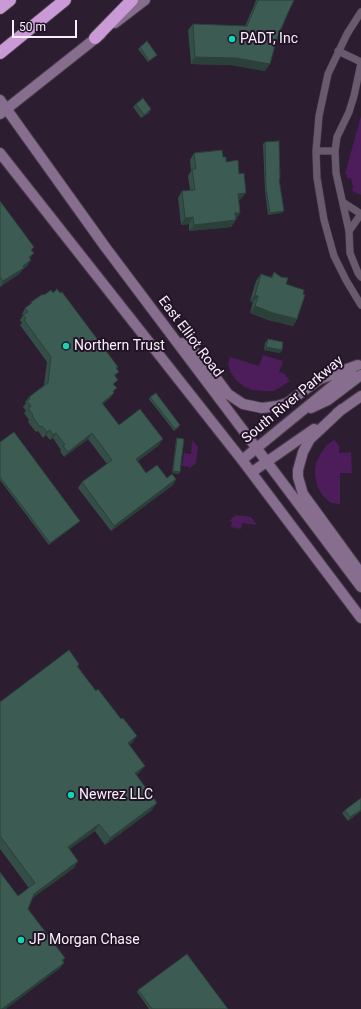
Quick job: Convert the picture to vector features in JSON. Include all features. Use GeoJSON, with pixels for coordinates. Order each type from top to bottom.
{"type":"FeatureCollection","features":[{"type":"Feature","properties":{"kind":"highway"},"geometry":{"type":"LineString","coordinates":[[0,8],[10,0]]}},
{"type":"Feature","properties":{"kind":"highway"},"geometry":{"type":"LineString","coordinates":[[0,53],[65,0]]}},
{"type":"Feature","properties":{"kind":"highway"},"geometry":{"type":"LineString","coordinates":[[95,38],[132,0]]}},
{"type":"Feature","properties":{"kind":"main road"},"geometry":{"type":"LineString","coordinates":[[3,111],[145,0]]}},
{"type":"Feature","properties":{"kind":"main road","name":"East Elliot Road"},"geometry":{"type":"LineString","coordinates":[[0,100],[3,111],[361,587]]}},
{"type":"Feature","properties":{"kind":"main road"},"geometry":{"type":"LineString","coordinates":[[0,153],[252,472],[361,618]]}},
{"type":"Feature","properties":{"kind":"main road"},"geometry":{"type":"LineString","coordinates":[[173,337],[199,356],[228,394],[243,404],[252,406],[268,408],[287,403],[320,379],[360,364]]}},
{"type":"Feature","properties":{"kind":"main road","name":"South River Parkway"},"geometry":{"type":"LineString","coordinates":[[242,460],[360,364]]}},
{"type":"Feature","properties":{"kind":"main road"},"geometry":{"type":"LineString","coordinates":[[298,414],[328,400],[361,375]]}},
{"type":"Feature","properties":{"kind":"main road"},"geometry":{"type":"LineString","coordinates":[[252,472],[361,396]]}},
{"type":"Feature","properties":{"kind":"main road"},"geometry":{"type":"LineString","coordinates":[[342,409],[310,439],[303,452],[298,477],[303,494],[357,568],[361,579]]}},
{"type":"Feature","properties":{"kind":"street"},"geometry":{"type":"LineString","coordinates":[[361,12],[347,34],[328,74],[319,116],[316,151],[317,178],[320,199],[334,256],[361,305]]}},
{"type":"Feature","properties":{"kind":"street"},"geometry":{"type":"LineString","coordinates":[[338,51],[361,62],[354,96],[349,112],[337,137],[335,151],[336,173],[344,203],[349,231],[350,253],[361,277]]}},
{"type":"Feature","properties":{"kind":"street"},"geometry":{"type":"LineString","coordinates":[[316,151],[335,151]]}},
{"type":"Feature","properties":{"kind":"street"},"geometry":{"type":"LineString","coordinates":[[344,203],[361,214],[349,231]]}},
{"type":"Feature","properties":{"kind":"shaded area"},"geometry":{"type":"Polygon","coordinates":[[[361,116],[361,195],[352,191],[353,186],[351,178],[347,178],[347,175],[345,174],[361,116]]]}},
{"type":"Feature","properties":{"kind":"shaded area"},"geometry":{"type":"Polygon","coordinates":[[[263,355],[283,361],[279,372],[285,374],[290,381],[274,391],[252,390],[243,386],[231,373],[228,364],[230,357],[259,366],[263,355]]]}},
{"type":"Feature","properties":{"kind":"shaded area"},"geometry":{"type":"Polygon","coordinates":[[[192,440],[198,447],[196,463],[189,469],[189,467],[182,466],[184,453],[191,454],[192,440]]]}},
{"type":"Feature","properties":{"kind":"shaded area"},"geometry":{"type":"Polygon","coordinates":[[[334,440],[339,446],[339,453],[351,452],[352,473],[340,473],[340,504],[331,503],[323,496],[317,486],[315,473],[316,463],[321,453],[327,445],[334,440]]]}},
{"type":"Feature","properties":{"kind":"shaded area"},"geometry":{"type":"Polygon","coordinates":[[[236,515],[251,517],[257,525],[242,523],[241,529],[231,527],[232,521],[229,521],[236,515]]]}},
{"type":"Feature","properties":{"kind":"building","name":"PADT, Inc"},"geometry":{"type":"Polygon","coordinates":[[[258,0],[294,0],[277,38],[270,64],[236,58],[195,57],[193,24],[247,26],[258,0]]]}},
{"type":"Feature","properties":{"kind":"building"},"geometry":{"type":"Polygon","coordinates":[[[147,41],[157,55],[149,61],[140,47],[147,41]]]}},
{"type":"Feature","properties":{"kind":"building"},"geometry":{"type":"Polygon","coordinates":[[[143,98],[151,109],[144,115],[136,104],[143,98]]]}},
{"type":"Feature","properties":{"kind":"building"},"geometry":{"type":"Polygon","coordinates":[[[279,141],[279,179],[284,211],[270,213],[266,188],[265,142],[279,141]]]}},
{"type":"Feature","properties":{"kind":"building"},"geometry":{"type":"Polygon","coordinates":[[[222,150],[223,157],[226,157],[226,162],[238,160],[239,174],[244,173],[246,193],[238,194],[240,213],[235,213],[236,220],[194,225],[193,217],[185,218],[182,191],[195,190],[192,169],[196,169],[194,153],[222,150]]]}},
{"type":"Feature","properties":{"kind":"building"},"geometry":{"type":"Polygon","coordinates":[[[0,201],[34,247],[31,250],[34,253],[29,257],[31,260],[23,266],[24,268],[3,281],[1,278],[0,279],[0,201]]]}},
{"type":"Feature","properties":{"kind":"building"},"geometry":{"type":"Polygon","coordinates":[[[274,272],[281,277],[288,278],[286,284],[304,290],[303,294],[305,295],[297,319],[273,313],[255,306],[258,296],[255,295],[261,274],[272,278],[274,272]]]}},
{"type":"Feature","properties":{"kind":"building"},"geometry":{"type":"Polygon","coordinates":[[[57,289],[60,293],[62,292],[118,367],[116,368],[119,372],[114,375],[118,380],[113,384],[117,388],[113,391],[114,393],[102,403],[119,425],[140,409],[163,439],[136,459],[146,473],[157,465],[167,478],[172,474],[176,479],[114,526],[82,482],[112,460],[92,433],[68,452],[63,446],[65,445],[56,433],[53,435],[50,430],[47,432],[42,426],[40,427],[28,408],[31,406],[27,401],[30,399],[29,397],[48,383],[51,357],[24,320],[26,318],[23,315],[28,312],[25,308],[32,303],[31,302],[51,290],[53,293],[57,289]]]}},
{"type":"Feature","properties":{"kind":"building"},"geometry":{"type":"Polygon","coordinates":[[[268,339],[283,342],[282,350],[266,347],[268,339]]]}},
{"type":"Feature","properties":{"kind":"building"},"geometry":{"type":"Polygon","coordinates":[[[156,393],[180,425],[175,429],[150,397],[156,393]]]}},
{"type":"Feature","properties":{"kind":"building"},"geometry":{"type":"Polygon","coordinates":[[[14,432],[80,521],[50,543],[0,477],[0,442],[14,432]]]}},
{"type":"Feature","properties":{"kind":"building"},"geometry":{"type":"Polygon","coordinates":[[[177,438],[184,439],[180,472],[173,471],[177,438]]]}},
{"type":"Feature","properties":{"kind":"building","name":"Newrez LLC"},"geometry":{"type":"Polygon","coordinates":[[[69,650],[79,664],[77,666],[96,691],[98,689],[121,719],[123,718],[137,736],[128,743],[145,766],[135,773],[157,803],[110,838],[99,824],[68,847],[78,861],[34,894],[28,909],[65,958],[62,960],[64,963],[0,1009],[0,872],[18,896],[35,883],[0,836],[0,702],[69,650]]]}},
{"type":"Feature","properties":{"kind":"building"},"geometry":{"type":"Polygon","coordinates":[[[361,798],[361,810],[350,817],[345,810],[361,798]]]}},
{"type":"Feature","properties":{"kind":"building"},"geometry":{"type":"Polygon","coordinates":[[[187,954],[228,1009],[152,1009],[138,990],[187,954]]]}},
{"type":"Feature","properties":{"kind":"place","name":"PADT, Inc"},"geometry":{"type":"Point","coordinates":[232,39]}},
{"type":"Feature","properties":{"kind":"place","name":"Northern Trust"},"geometry":{"type":"Point","coordinates":[66,346]}},
{"type":"Feature","properties":{"kind":"place","name":"Newrez LLC"},"geometry":{"type":"Point","coordinates":[71,795]}},
{"type":"Feature","properties":{"kind":"place","name":"JP Morgan Chase"},"geometry":{"type":"Point","coordinates":[21,940]}}]}
